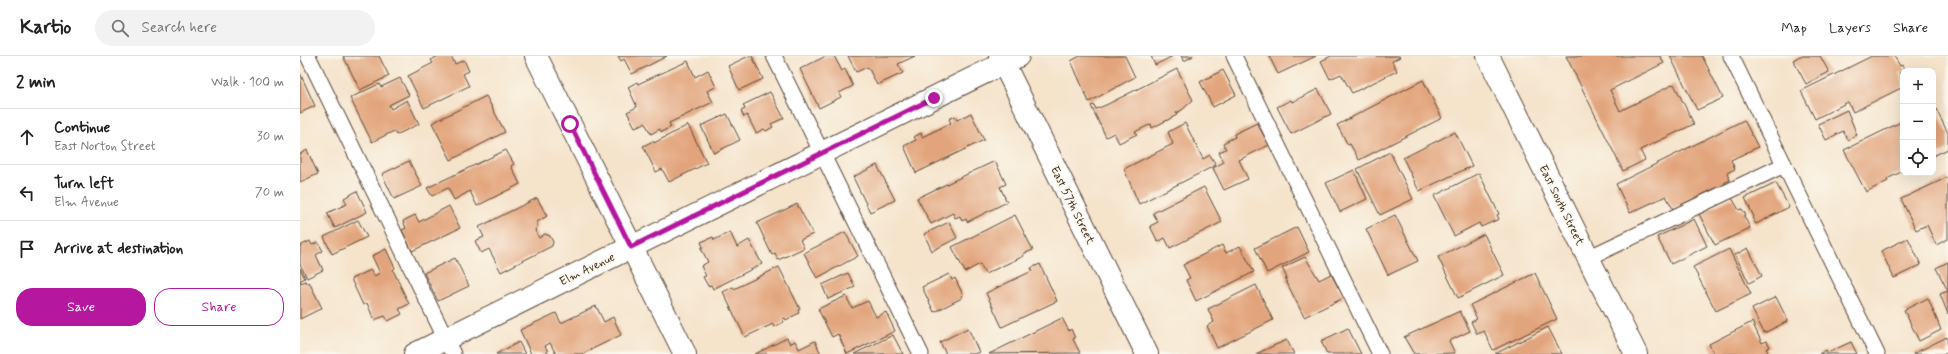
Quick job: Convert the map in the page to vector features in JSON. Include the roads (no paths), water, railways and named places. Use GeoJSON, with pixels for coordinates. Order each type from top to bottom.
{"type":"FeatureCollection","features":[{"type":"Feature","properties":{"kind":"street"},"geometry":{"type":"LineString","coordinates":[[536,56],[684,354]]}},
{"type":"Feature","properties":{"kind":"street","name":"East South Street"},"geometry":{"type":"LineString","coordinates":[[1488,56],[1636,354]]}},
{"type":"Feature","properties":{"kind":"street","name":"Elm Avenue"},"geometry":{"type":"LineString","coordinates":[[415,354],[450,346],[631,247],[822,153],[1007,58]]}},
{"type":"Feature","properties":{"kind":"street","name":"East 57th Street"},"geometry":{"type":"LineString","coordinates":[[1007,58],[1147,354]]}},
{"type":"Feature","properties":{"kind":"lane"},"geometry":{"type":"LineString","coordinates":[[308,56],[450,346]]}},
{"type":"Feature","properties":{"kind":"lane"},"geometry":{"type":"LineString","coordinates":[[774,56],[921,354]]}},
{"type":"Feature","properties":{"kind":"lane"},"geometry":{"type":"LineString","coordinates":[[1234,56],[1380,354]]}},
{"type":"Feature","properties":{"kind":"lane"},"geometry":{"type":"LineString","coordinates":[[1731,56],[1877,354]]}},
{"type":"Feature","properties":{"kind":"lane"},"geometry":{"type":"LineString","coordinates":[[1588,258],[1784,165]]}}]}
